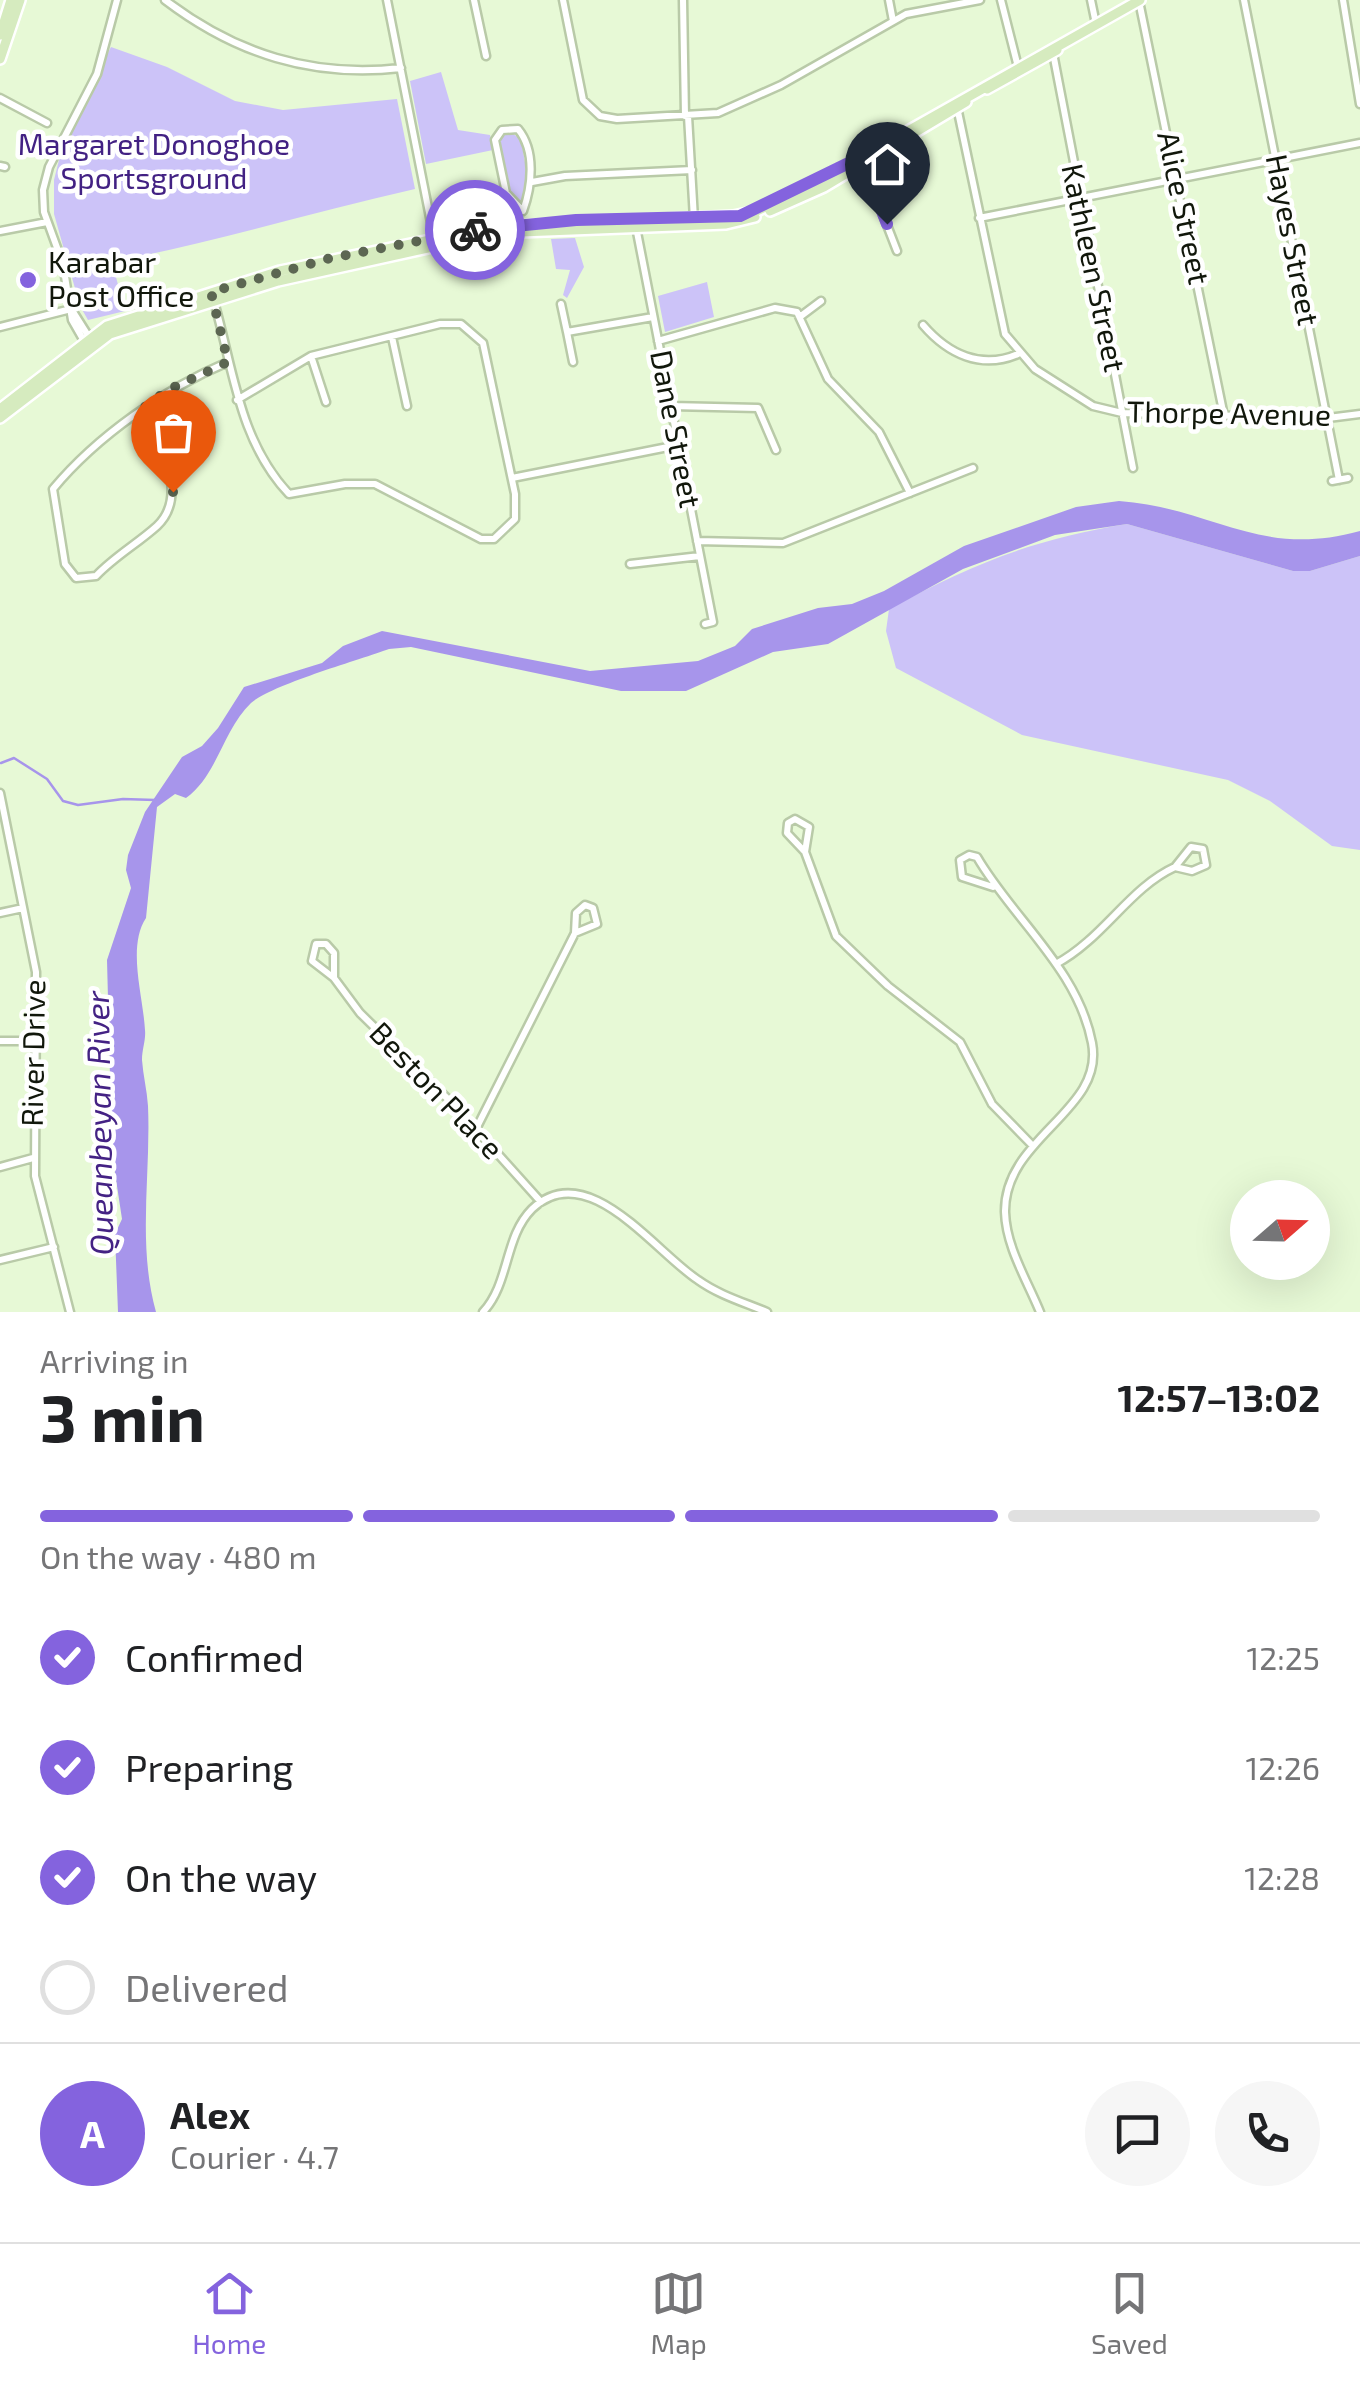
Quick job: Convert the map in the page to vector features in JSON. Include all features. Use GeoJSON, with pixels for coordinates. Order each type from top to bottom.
{"type":"FeatureCollection","features":[{"type":"Feature","properties":{"kind":"main road"},"geometry":{"type":"LineString","coordinates":[[0,59],[11,0]]}},
{"type":"Feature","properties":{"kind":"main road"},"geometry":{"type":"LineString","coordinates":[[0,36],[8,15],[20,0]]}},
{"type":"Feature","properties":{"kind":"main road"},"geometry":{"type":"LineString","coordinates":[[524,228],[636,228],[754,218],[1140,0]]}},
{"type":"Feature","properties":{"kind":"main road"},"geometry":{"type":"LineString","coordinates":[[1018,69],[1048,56],[1066,42]]}},
{"type":"Feature","properties":{"kind":"main road"},"geometry":{"type":"LineString","coordinates":[[0,410],[107,326],[314,262],[598,220],[675,217],[694,221]]}},
{"type":"Feature","properties":{"kind":"main road"},"geometry":{"type":"LineString","coordinates":[[636,228],[675,217]]}},
{"type":"Feature","properties":{"kind":"main road"},"geometry":{"type":"LineString","coordinates":[[598,220],[627,221],[636,228]]}},
{"type":"Feature","properties":{"kind":"main road"},"geometry":{"type":"LineString","coordinates":[[0,418],[88,341]]}},
{"type":"Feature","properties":{"kind":"street"},"geometry":{"type":"LineString","coordinates":[[88,341],[72,309],[47,222],[46,174],[98,74],[118,0]]}},
{"type":"Feature","properties":{"kind":"street"},"geometry":{"type":"LineString","coordinates":[[165,0],[230,43],[288,64],[347,71],[401,68]]}},
{"type":"Feature","properties":{"kind":"street"},"geometry":{"type":"LineString","coordinates":[[388,0],[435,242]]}},
{"type":"Feature","properties":{"kind":"street"},"geometry":{"type":"LineString","coordinates":[[474,0],[486,56]]}},
{"type":"Feature","properties":{"kind":"street"},"geometry":{"type":"LineString","coordinates":[[563,0],[583,100],[593,112],[608,118],[718,113],[768,92],[894,20],[980,0]]}},
{"type":"Feature","properties":{"kind":"street"},"geometry":{"type":"LineString","coordinates":[[683,0],[694,221]]}},
{"type":"Feature","properties":{"kind":"street"},"geometry":{"type":"LineString","coordinates":[[889,0],[894,20]]}},
{"type":"Feature","properties":{"kind":"street"},"geometry":{"type":"LineString","coordinates":[[1001,0],[1018,69]]}},
{"type":"Feature","properties":{"kind":"street"},"geometry":{"type":"LineString","coordinates":[[1091,0],[1096,24]]}},
{"type":"Feature","properties":{"kind":"street","name":"Alice Street"},"geometry":{"type":"LineString","coordinates":[[1140,0],[1224,416]]}},
{"type":"Feature","properties":{"kind":"street","name":"Hayes Street"},"geometry":{"type":"LineString","coordinates":[[1244,0],[1340,480]]}},
{"type":"Feature","properties":{"kind":"street"},"geometry":{"type":"LineString","coordinates":[[1343,0],[1360,104]]}},
{"type":"Feature","properties":{"kind":"street","name":"Kathleen Street"},"geometry":{"type":"LineString","coordinates":[[1048,56],[1134,468]]}},
{"type":"Feature","properties":{"kind":"street"},"geometry":{"type":"LineString","coordinates":[[0,98],[48,123]]}},
{"type":"Feature","properties":{"kind":"street"},"geometry":{"type":"LineString","coordinates":[[923,325],[947,349],[960,354],[996,361],[1018,354],[1000,322],[956,104]]}},
{"type":"Feature","properties":{"kind":"street"},"geometry":{"type":"LineString","coordinates":[[523,210],[504,188],[495,140],[500,131],[516,128],[523,134],[532,182],[523,210],[524,228]]}},
{"type":"Feature","properties":{"kind":"street"},"geometry":{"type":"LineString","coordinates":[[979,218],[1360,143]]}},
{"type":"Feature","properties":{"kind":"street"},"geometry":{"type":"LineString","coordinates":[[862,160],[897,251]]}},
{"type":"Feature","properties":{"kind":"street"},"geometry":{"type":"LineString","coordinates":[[532,182],[565,176],[692,170]]}},
{"type":"Feature","properties":{"kind":"street"},"geometry":{"type":"LineString","coordinates":[[0,231],[47,222]]}},
{"type":"Feature","properties":{"kind":"street","name":"Dane Street"},"geometry":{"type":"LineString","coordinates":[[636,228],[714,622],[705,624]]}},
{"type":"Feature","properties":{"kind":"street"},"geometry":{"type":"LineString","coordinates":[[212,296],[237,400],[246,425],[288,494],[345,484],[375,484],[480,539],[494,539],[515,519],[512,478],[484,343],[468,328],[452,322],[311,356],[237,400]]}},
{"type":"Feature","properties":{"kind":"street"},"geometry":{"type":"LineString","coordinates":[[801,316],[821,301]]}},
{"type":"Feature","properties":{"kind":"street"},"geometry":{"type":"LineString","coordinates":[[561,304],[573,362]]}},
{"type":"Feature","properties":{"kind":"street"},"geometry":{"type":"LineString","coordinates":[[658,341],[775,308],[790,308],[801,316],[828,378],[879,432],[910,494]]}},
{"type":"Feature","properties":{"kind":"street"},"geometry":{"type":"LineString","coordinates":[[0,327],[72,309]]}},
{"type":"Feature","properties":{"kind":"street"},"geometry":{"type":"LineString","coordinates":[[567,332],[653,317]]}},
{"type":"Feature","properties":{"kind":"street"},"geometry":{"type":"LineString","coordinates":[[392,337],[407,406]]}},
{"type":"Feature","properties":{"kind":"street","name":"Thorpe Avenue"},"geometry":{"type":"LineString","coordinates":[[1018,354],[1093,406],[1122,413],[1328,418],[1360,414]]}},
{"type":"Feature","properties":{"kind":"street"},"geometry":{"type":"LineString","coordinates":[[311,356],[326,402]]}},
{"type":"Feature","properties":{"kind":"street"},"geometry":{"type":"LineString","coordinates":[[145,407],[173,492],[166,517],[122,549],[96,576],[76,578],[65,564],[53,488],[145,407],[168,390],[228,362]]}},
{"type":"Feature","properties":{"kind":"street"},"geometry":{"type":"LineString","coordinates":[[671,406],[758,408],[776,450]]}},
{"type":"Feature","properties":{"kind":"street"},"geometry":{"type":"LineString","coordinates":[[512,478],[678,445]]}},
{"type":"Feature","properties":{"kind":"street"},"geometry":{"type":"LineString","coordinates":[[698,541],[784,543],[973,468]]}},
{"type":"Feature","properties":{"kind":"street"},"geometry":{"type":"LineString","coordinates":[[630,564],[700,556]]}},
{"type":"Feature","properties":{"kind":"street","name":"River Drive"},"geometry":{"type":"LineString","coordinates":[[0,793],[36,972],[33,1158],[38,1197],[70,1312]]}},
{"type":"Feature","properties":{"kind":"street"},"geometry":{"type":"LineString","coordinates":[[805,852],[809,827],[805,821],[792,820],[787,833],[805,852],[836,936],[888,986],[960,1042],[992,1104],[1031,1144]]}},
{"type":"Feature","properties":{"kind":"street"},"geometry":{"type":"LineString","coordinates":[[1056,964],[1086,948],[1145,886],[1175,867],[1191,847],[1207,854],[1206,865],[1198,870],[1175,867]]}},
{"type":"Feature","properties":{"kind":"street"},"geometry":{"type":"LineString","coordinates":[[993,886],[959,874],[960,860],[974,856],[993,886],[1056,964],[1088,1030],[1093,1058],[1083,1090],[1031,1144],[1011,1177],[1005,1210],[1009,1238],[1040,1312]]}},
{"type":"Feature","properties":{"kind":"street"},"geometry":{"type":"LineString","coordinates":[[970,879],[980,874],[982,866]]}},
{"type":"Feature","properties":{"kind":"street"},"geometry":{"type":"LineString","coordinates":[[0,913],[23,908]]}},
{"type":"Feature","properties":{"kind":"street"},"geometry":{"type":"LineString","coordinates":[[476,1130],[575,933],[578,909],[593,908],[596,924],[575,933]]}},
{"type":"Feature","properties":{"kind":"street","name":"Beston Place"},"geometry":{"type":"LineString","coordinates":[[334,978],[334,952],[326,944],[316,944],[312,961],[334,978],[360,1014],[542,1202]]}},
{"type":"Feature","properties":{"kind":"street"},"geometry":{"type":"LineString","coordinates":[[0,1041],[35,1042]]}},
{"type":"Feature","properties":{"kind":"street"},"geometry":{"type":"LineString","coordinates":[[0,1167],[33,1158]]}},
{"type":"Feature","properties":{"kind":"street"},"geometry":{"type":"LineString","coordinates":[[483,1312],[501,1282],[520,1226],[542,1202],[564,1194],[602,1201],[696,1279],[767,1312]]}},
{"type":"Feature","properties":{"kind":"street"},"geometry":{"type":"LineString","coordinates":[[0,1260],[54,1246]]}},
{"type":"Feature","properties":{"kind":"green space","name":"Margaret Donoghoe Sportsground"},"geometry":{"type":"Polygon","coordinates":[[[111,47],[167,67],[235,101],[283,110],[397,99],[415,189],[112,262],[125,311],[88,320],[80,306],[54,214],[54,180],[65,136],[111,47]]]}},
{"type":"Feature","properties":{"kind":"green space"},"geometry":{"type":"Polygon","coordinates":[[[441,72],[458,130],[490,135],[493,150],[426,164],[410,81],[441,72]]]}},
{"type":"Feature","properties":{"kind":"green space"},"geometry":{"type":"Polygon","coordinates":[[[511,132],[521,140],[528,179],[522,201],[510,190],[500,162],[501,136],[511,132]]]}},
{"type":"Feature","properties":{"kind":"green space"},"geometry":{"type":"Polygon","coordinates":[[[575,238],[584,267],[567,298],[563,295],[570,270],[556,269],[551,239],[575,238]]]}},
{"type":"Feature","properties":{"kind":"green space"},"geometry":{"type":"Polygon","coordinates":[[[707,282],[714,317],[665,332],[658,296],[707,282]]]}},
{"type":"Feature","properties":{"kind":"green space"},"geometry":{"type":"Polygon","coordinates":[[[1127,524],[1293,571],[1310,571],[1360,556],[1360,850],[1332,846],[1270,801],[1228,780],[1022,735],[896,668],[886,631],[889,609],[1004,555],[1062,537],[1127,524]]]}},
{"type":"Feature","properties":{"kind":"shaded area"},"geometry":{"type":"Polygon","coordinates":[[[1119,501],[1152,505],[1264,536],[1325,538],[1360,531],[1360,556],[1310,571],[1293,571],[1127,524],[1055,535],[963,569],[828,644],[773,652],[686,691],[621,691],[411,647],[389,649],[316,673],[251,703],[233,726],[197,789],[186,798],[175,794],[157,807],[146,918],[140,930],[137,957],[148,1106],[147,1261],[156,1312],[118,1312],[115,1234],[122,1219],[112,1153],[107,960],[131,888],[126,870],[128,855],[145,812],[182,757],[202,746],[218,728],[244,687],[322,663],[343,646],[382,631],[590,671],[698,661],[735,646],[752,629],[818,608],[852,604],[884,591],[964,546],[1076,507],[1119,501]]]}},
{"type":"Feature","properties":{"kind":"waterway"},"geometry":{"type":"LineString","coordinates":[[1,763],[14,758],[47,779],[63,801],[78,805],[123,799],[155,800]]}},
{"type":"Feature","properties":{"kind":"way so far"},"geometry":{"type":"LineString","coordinates":[[173,492],[145,407],[168,390],[228,362],[211,292],[331,258],[475,230]]}},
{"type":"Feature","properties":{"kind":"place","name":"Karabar Post Office"},"geometry":{"type":"Point","coordinates":[28,280]}},
{"type":"Feature","properties":{"kind":"route"},"geometry":{"type":"LineString","coordinates":[[475,230],[576,220],[740,216],[778,201],[861,157],[887,224]]}},
{"type":"Feature","properties":{"kind":"water label","name":"Queanbeyan River"},"geometry":{"type":"Point","coordinates":[100,1123]}}]}
